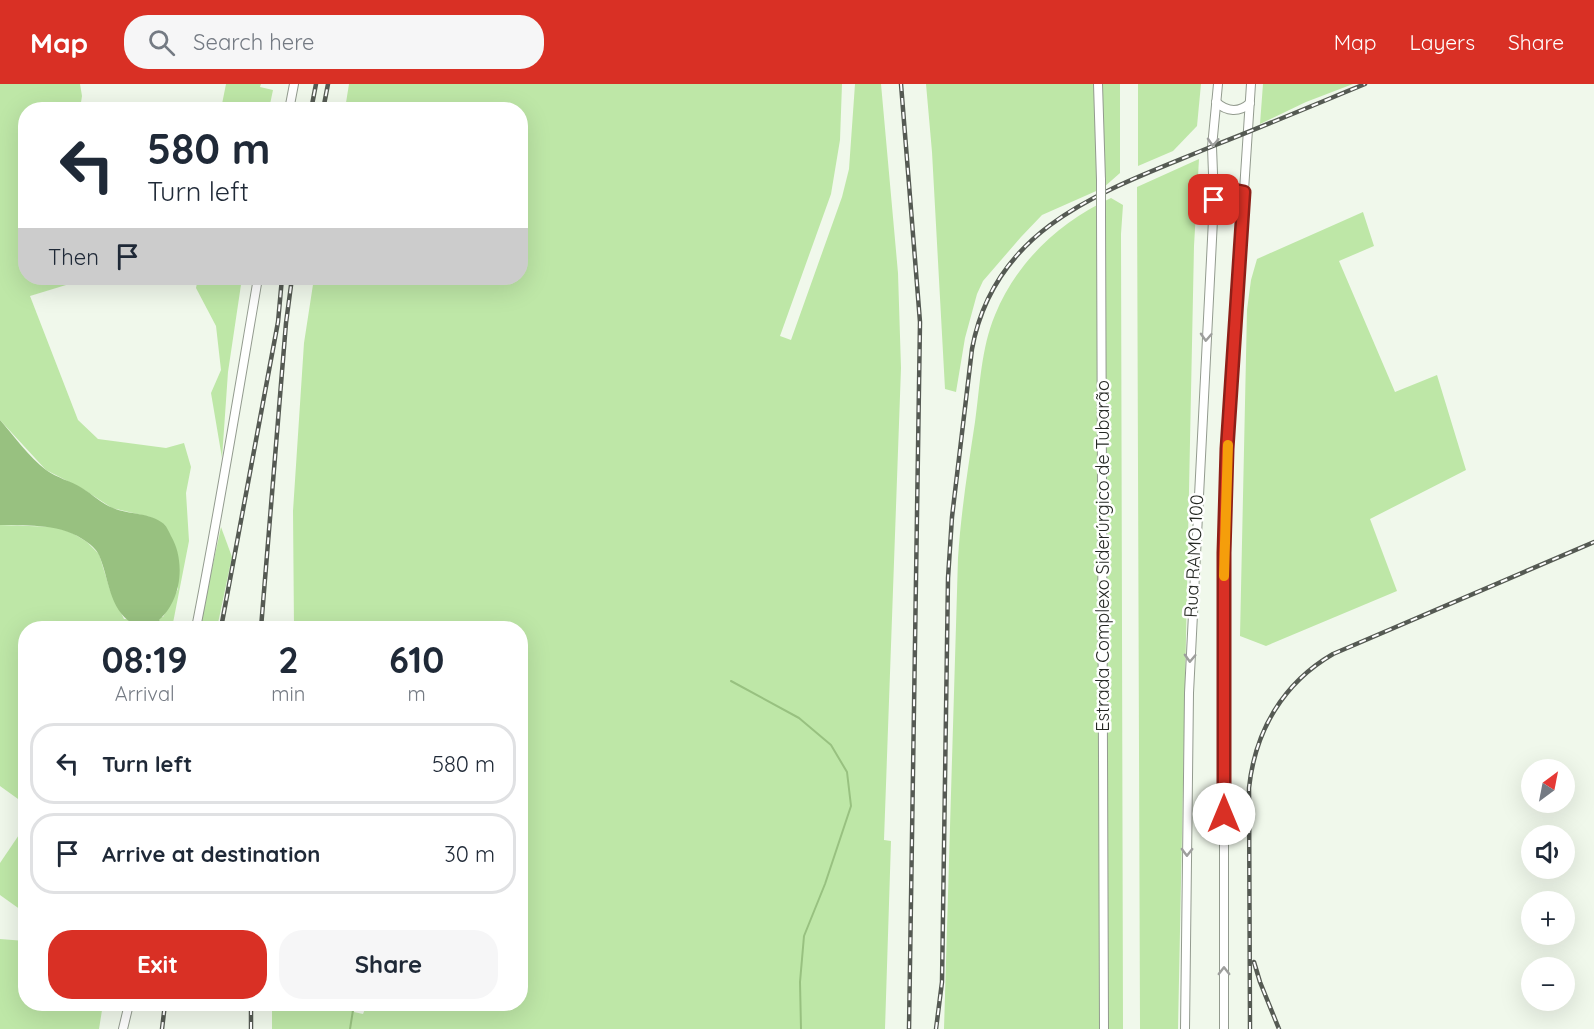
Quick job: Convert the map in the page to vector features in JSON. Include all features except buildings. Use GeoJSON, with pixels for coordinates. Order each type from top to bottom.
{"type":"FeatureCollection","features":[{"type":"Feature","properties":{"kind":"street"},"geometry":{"type":"LineString","coordinates":[[291,102],[294,84]]}},
{"type":"Feature","properties":{"kind":"street","name":"Estrada Complexo Siderúrgico de Tubarão"},"geometry":{"type":"LineString","coordinates":[[1098,84],[1101,180],[1104,1029]]}},
{"type":"Feature","properties":{"kind":"street","name":"Rua RAMO 100"},"geometry":{"type":"LineString","coordinates":[[1185,1029],[1189,670],[1214,200],[1212,147],[1218,84]]}},
{"type":"Feature","properties":{"kind":"street","name":"Rua RAMO 100"},"geometry":{"type":"LineString","coordinates":[[1224,1029],[1224,553],[1228,426],[1251,84]]}},
{"type":"Feature","properties":{"kind":"street"},"geometry":{"type":"LineString","coordinates":[[1216,102],[1224,108],[1233,110],[1242,109],[1250,103]]}},
{"type":"Feature","properties":{"kind":"street"},"geometry":{"type":"LineString","coordinates":[[1214,200],[1234,190],[1244,192]]}},
{"type":"Feature","properties":{"kind":"street"},"geometry":{"type":"LineString","coordinates":[[197,621],[224,482],[240,373],[257,285]]}},
{"type":"Feature","properties":{"kind":"street"},"geometry":{"type":"LineString","coordinates":[[123,1029],[127,1011]]}},
{"type":"Feature","properties":{"kind":"shaded area"},"geometry":{"type":"Polygon","coordinates":[[[0,84],[80,84],[81,102],[18,102],[18,285],[66,285],[30,296],[78,420],[98,439],[166,448],[184,443],[191,467],[186,493],[189,541],[173,621],[18,621],[18,799],[0,786],[0,525],[57,527],[87,542],[99,554],[110,590],[124,619],[163,617],[178,589],[165,525],[150,517],[112,508],[83,489],[46,470],[0,420],[0,84]]]}},
{"type":"Feature","properties":{"kind":"shaded area"},"geometry":{"type":"Polygon","coordinates":[[[226,84],[261,84],[260,87],[273,90],[270,102],[222,102],[226,84]]]}},
{"type":"Feature","properties":{"kind":"shaded area"},"geometry":{"type":"Polygon","coordinates":[[[349,84],[842,84],[840,140],[831,194],[780,336],[791,340],[842,197],[849,169],[855,84],[881,84],[898,273],[901,368],[884,840],[891,841],[885,1029],[272,1029],[272,1011],[354,1011],[363,1014],[364,1011],[528,1011],[528,621],[294,621],[293,511],[304,343],[313,285],[528,285],[528,102],[346,102],[349,84]]]}},
{"type":"Feature","properties":{"kind":"shaded area"},"geometry":{"type":"Polygon","coordinates":[[[926,84],[1120,84],[1120,173],[1103,188],[1042,215],[983,281],[977,294],[965,338],[956,392],[945,389],[926,84]]]}},
{"type":"Feature","properties":{"kind":"shaded area"},"geometry":{"type":"Polygon","coordinates":[[[1138,84],[1201,84],[1197,126],[1173,151],[1138,166],[1138,84]]]}},
{"type":"Feature","properties":{"kind":"shaded area"},"geometry":{"type":"Polygon","coordinates":[[[1263,84],[1353,84],[1306,102],[1260,124],[1263,84]]]}},
{"type":"Feature","properties":{"kind":"shaded area"},"geometry":{"type":"Polygon","coordinates":[[[1199,159],[1194,246],[1178,1029],[1140,1029],[1137,187],[1199,159]]]}},
{"type":"Feature","properties":{"kind":"shaded area"},"geometry":{"type":"Polygon","coordinates":[[[1111,198],[1123,205],[1121,234],[1123,1029],[944,1029],[958,558],[984,354],[990,328],[1004,295],[1028,261],[1058,231],[1111,198]]]}},
{"type":"Feature","properties":{"kind":"shaded area"},"geometry":{"type":"Polygon","coordinates":[[[1363,212],[1374,246],[1339,261],[1395,392],[1437,375],[1466,470],[1370,519],[1397,591],[1266,646],[1240,636],[1247,310],[1251,280],[1257,259],[1363,212]]]}},
{"type":"Feature","properties":{"kind":"shaded area"},"geometry":{"type":"Polygon","coordinates":[[[197,285],[241,285],[228,372],[222,458],[211,393],[221,370],[216,326],[196,288],[197,285]]]}},
{"type":"Feature","properties":{"kind":"shaded area"},"geometry":{"type":"Polygon","coordinates":[[[0,420],[34,459],[50,473],[78,486],[109,506],[152,517],[165,525],[179,559],[180,572],[175,596],[169,608],[157,621],[130,621],[124,617],[114,601],[98,553],[90,545],[67,531],[34,526],[0,525],[0,420]]]}},
{"type":"Feature","properties":{"kind":"shaded area"},"geometry":{"type":"Polygon","coordinates":[[[221,527],[232,557],[218,621],[201,621],[221,527]]]}},
{"type":"Feature","properties":{"kind":"shaded area"},"geometry":{"type":"Polygon","coordinates":[[[18,836],[18,908],[0,895],[0,863],[18,836]]]}},
{"type":"Feature","properties":{"kind":"shaded area"},"geometry":{"type":"Polygon","coordinates":[[[0,939],[18,940],[18,1011],[102,1011],[99,1029],[0,1029],[0,939]]]}},
{"type":"Feature","properties":{"kind":"waterway"},"geometry":{"type":"LineString","coordinates":[[731,681],[799,718],[831,745],[847,772],[851,806],[825,884],[804,936],[800,982],[801,1029]]}},
{"type":"Feature","properties":{"kind":"waterway"},"geometry":{"type":"LineString","coordinates":[[350,1029],[353,1011]]}},
{"type":"Feature","properties":{"kind":"railway"},"geometry":{"type":"LineString","coordinates":[[313,102],[316,84]]}},
{"type":"Feature","properties":{"kind":"railway"},"geometry":{"type":"LineString","coordinates":[[325,102],[328,84]]}},
{"type":"Feature","properties":{"kind":"railway"},"geometry":{"type":"LineString","coordinates":[[901,84],[920,322],[909,1029]]}},
{"type":"Feature","properties":{"kind":"railway"},"geometry":{"type":"LineString","coordinates":[[936,1029],[942,982],[948,578],[952,517],[972,349],[985,306],[1005,270],[1031,241],[1062,216],[1135,178],[1365,84]]}},
{"type":"Feature","properties":{"kind":"railway"},"geometry":{"type":"LineString","coordinates":[[222,621],[278,322],[281,285]]}},
{"type":"Feature","properties":{"kind":"railway"},"geometry":{"type":"LineString","coordinates":[[262,621],[291,285]]}},
{"type":"Feature","properties":{"kind":"railway"},"geometry":{"type":"LineString","coordinates":[[1250,1029],[1249,788],[1258,747],[1274,710],[1300,679],[1333,654],[1594,542]]}},
{"type":"Feature","properties":{"kind":"railway"},"geometry":{"type":"LineString","coordinates":[[1254,962],[1279,1029]]}},
{"type":"Feature","properties":{"kind":"railway"},"geometry":{"type":"LineString","coordinates":[[162,1029],[164,1011]]}},
{"type":"Feature","properties":{"kind":"railway"},"geometry":{"type":"LineString","coordinates":[[251,1011],[251,1029]]}},
{"type":"Feature","properties":{"kind":"slow traffic"},"geometry":{"type":"LineString","coordinates":[[1224,576],[1228,445]]}},
{"type":"Feature","properties":{"kind":"route"},"geometry":{"type":"LineString","coordinates":[[1214,200],[1234,190],[1244,192],[1227,449],[1224,553],[1224,814]]}}]}
